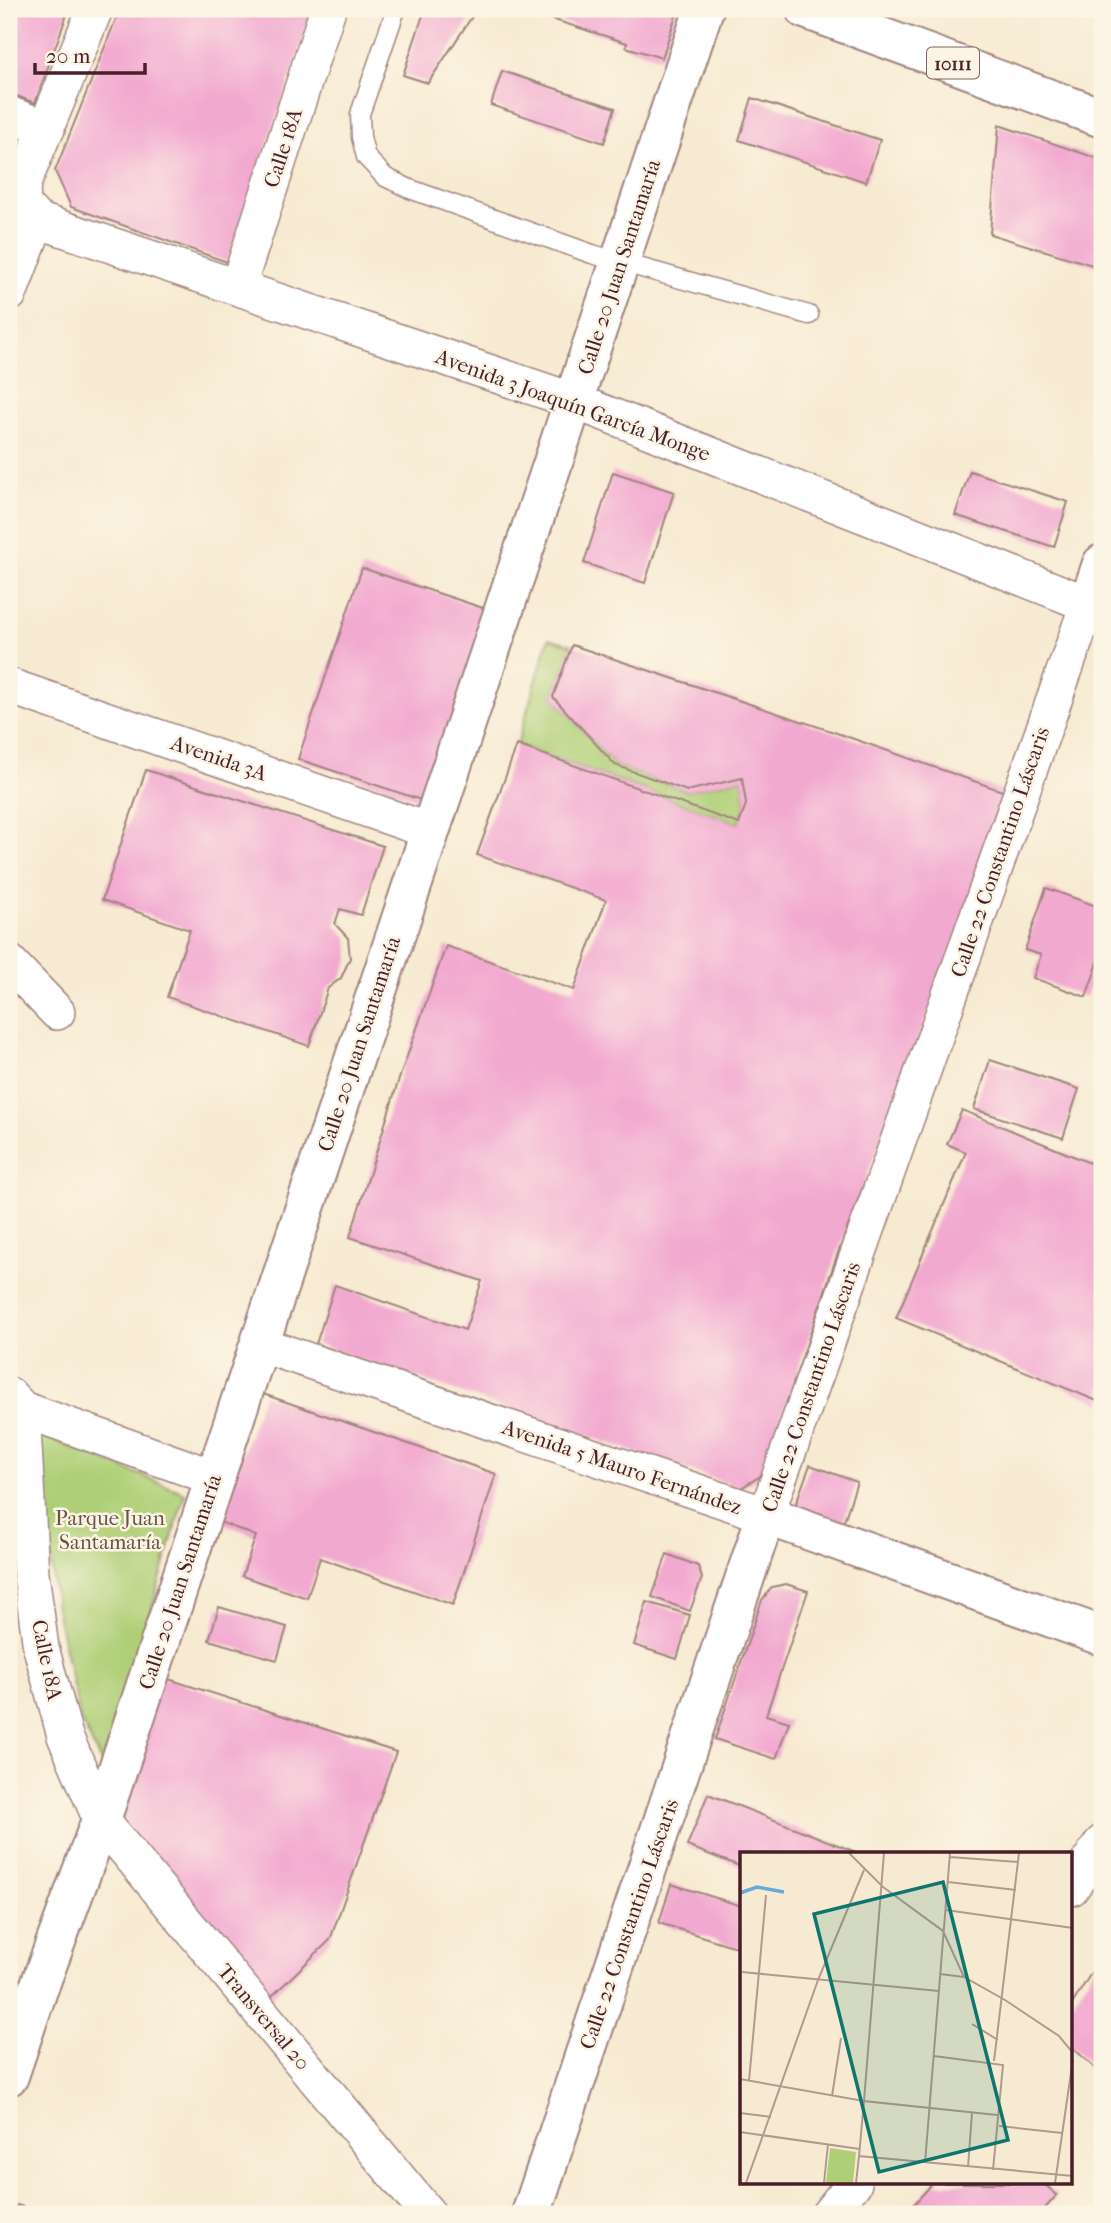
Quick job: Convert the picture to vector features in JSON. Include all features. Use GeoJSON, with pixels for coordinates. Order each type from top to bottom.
{"type":"FeatureCollection","features":[{"type":"Feature","properties":{"kind":"main road","name":"Calle 20 Juan Santamaría"},"geometry":{"type":"LineString","coordinates":[[9,2076],[23,1984],[101,1820],[704,9]]}},
{"type":"Feature","properties":{"kind":"main road","name":"10111"},"geometry":{"type":"LineString","coordinates":[[804,9],[1102,118]]}},
{"type":"Feature","properties":{"kind":"main road","name":"Calle 22 Constantino Láscaris"},"geometry":{"type":"LineString","coordinates":[[1095,607],[1102,564]]}},
{"type":"Feature","properties":{"kind":"main road","name":"Calle 22 Constantino Láscaris"},"geometry":{"type":"LineString","coordinates":[[531,2214],[766,1515]]}},
{"type":"Feature","properties":{"kind":"main road","name":"Avenida 5 Mauro Fernández"},"geometry":{"type":"LineString","coordinates":[[766,1515],[1102,1636]]}},
{"type":"Feature","properties":{"kind":"street"},"geometry":{"type":"LineString","coordinates":[[9,294],[37,220],[23,205],[22,186],[95,9]]}},
{"type":"Feature","properties":{"kind":"street","name":"Calle 18A"},"geometry":{"type":"LineString","coordinates":[[238,286],[328,9]]}},
{"type":"Feature","properties":{"kind":"street"},"geometry":{"type":"LineString","coordinates":[[9,114],[47,129]]}},
{"type":"Feature","properties":{"kind":"street","name":"Avenida 3 Joaquín García Monge"},"geometry":{"type":"LineString","coordinates":[[37,220],[574,401],[1095,607]]}},
{"type":"Feature","properties":{"kind":"street","name":"Calle 22 Constantino Láscaris"},"geometry":{"type":"LineString","coordinates":[[766,1515],[1095,607]]}},
{"type":"Feature","properties":{"kind":"street","name":"Avenida 3A"},"geometry":{"type":"LineString","coordinates":[[9,686],[430,831]]}},
{"type":"Feature","properties":{"kind":"street"},"geometry":{"type":"LineString","coordinates":[[9,962],[57,1012]]}},
{"type":"Feature","properties":{"kind":"street","name":"Avenida 5 Mauro Fernández"},"geometry":{"type":"LineString","coordinates":[[260,1344],[766,1515]]}},
{"type":"Feature","properties":{"kind":"street"},"geometry":{"type":"LineString","coordinates":[[13,1407],[215,1478]]}},
{"type":"Feature","properties":{"kind":"street","name":"Calle 18A"},"geometry":{"type":"LineString","coordinates":[[13,1407],[41,1648],[65,1736],[101,1820]]}},
{"type":"Feature","properties":{"kind":"street","name":"Transversal 20"},"geometry":{"type":"LineString","coordinates":[[101,1820],[428,2214]]}},
{"type":"Feature","properties":{"kind":"street"},"geometry":{"type":"LineString","coordinates":[[1072,1887],[1102,1843]]}},
{"type":"Feature","properties":{"kind":"street"},"geometry":{"type":"LineString","coordinates":[[829,2214],[852,2184]]}},
{"type":"Feature","properties":{"kind":"lane"},"geometry":{"type":"LineString","coordinates":[[396,9],[360,114],[366,157],[385,177],[620,263],[809,315]]}},
{"type":"Feature","properties":{"kind":"green space"},"geometry":{"type":"Polygon","coordinates":[[[549,638],[572,645],[553,697],[615,765],[687,791],[742,778],[746,804],[739,824],[517,745],[549,638]]]}},
{"type":"Feature","properties":{"kind":"green space","name":"Parque Juan Santamaría"},"geometry":{"type":"Polygon","coordinates":[[[38,1434],[185,1493],[105,1771],[80,1718],[56,1608],[38,1434]]]}},
{"type":"Feature","properties":{"kind":"building"},"geometry":{"type":"Polygon","coordinates":[[[9,9],[69,9],[35,103],[9,93],[9,9]]]}},
{"type":"Feature","properties":{"kind":"building"},"geometry":{"type":"Polygon","coordinates":[[[120,9],[314,9],[227,262],[71,207],[55,171],[120,9]]]}},
{"type":"Feature","properties":{"kind":"building"},"geometry":{"type":"Polygon","coordinates":[[[425,9],[477,9],[428,83],[403,75],[425,9]]]}},
{"type":"Feature","properties":{"kind":"building"},"geometry":{"type":"Polygon","coordinates":[[[520,9],[678,9],[662,58],[626,47],[627,43],[520,9]]]}},
{"type":"Feature","properties":{"kind":"building"},"geometry":{"type":"Polygon","coordinates":[[[502,71],[615,108],[604,143],[491,105],[502,71]]]}},
{"type":"Feature","properties":{"kind":"building"},"geometry":{"type":"Polygon","coordinates":[[[752,98],[880,140],[866,182],[739,140],[752,98]]]}},
{"type":"Feature","properties":{"kind":"building"},"geometry":{"type":"Polygon","coordinates":[[[999,125],[1102,160],[1102,268],[990,234],[999,125]]]}},
{"type":"Feature","properties":{"kind":"building"},"geometry":{"type":"Polygon","coordinates":[[[970,471],[1068,502],[1054,547],[955,515],[970,471]]]}},
{"type":"Feature","properties":{"kind":"building"},"geometry":{"type":"Polygon","coordinates":[[[613,472],[674,492],[645,583],[584,563],[613,472]]]}},
{"type":"Feature","properties":{"kind":"building"},"geometry":{"type":"Polygon","coordinates":[[[362,568],[492,611],[427,802],[298,759],[362,568]]]}},
{"type":"Feature","properties":{"kind":"building"},"geometry":{"type":"Polygon","coordinates":[[[572,645],[1011,794],[836,1258],[762,1475],[741,1488],[316,1344],[335,1285],[465,1330],[482,1281],[350,1237],[398,1082],[446,946],[574,990],[606,900],[477,855],[517,745],[739,824],[746,804],[742,778],[687,791],[615,765],[553,697],[572,645]]]}},
{"type":"Feature","properties":{"kind":"building"},"geometry":{"type":"Polygon","coordinates":[[[146,770],[383,846],[361,915],[340,909],[335,924],[348,938],[350,958],[341,978],[328,988],[309,1046],[167,997],[190,930],[102,900],[146,770]]]}},
{"type":"Feature","properties":{"kind":"building"},"geometry":{"type":"Polygon","coordinates":[[[1046,888],[1102,908],[1102,951],[1086,997],[1033,978],[1041,955],[1025,950],[1046,888]]]}},
{"type":"Feature","properties":{"kind":"building"},"geometry":{"type":"Polygon","coordinates":[[[990,1060],[1079,1089],[1063,1138],[974,1109],[990,1060]]]}},
{"type":"Feature","properties":{"kind":"building"},"geometry":{"type":"Polygon","coordinates":[[[962,1110],[1102,1168],[1102,1403],[896,1318],[966,1152],[947,1144],[962,1110]]]}},
{"type":"Feature","properties":{"kind":"building"},"geometry":{"type":"Polygon","coordinates":[[[263,1394],[496,1474],[453,1605],[320,1558],[307,1598],[242,1576],[256,1536],[220,1522],[263,1394]]]}},
{"type":"Feature","properties":{"kind":"building"},"geometry":{"type":"Polygon","coordinates":[[[810,1465],[857,1482],[841,1530],[801,1516],[796,1503],[810,1465]]]}},
{"type":"Feature","properties":{"kind":"building"},"geometry":{"type":"Polygon","coordinates":[[[667,1554],[698,1566],[702,1578],[690,1611],[652,1597],[667,1554]]]}},
{"type":"Feature","properties":{"kind":"building"},"geometry":{"type":"Polygon","coordinates":[[[786,1584],[808,1591],[766,1715],[789,1722],[776,1759],[715,1739],[762,1600],[772,1587],[786,1584]]]}},
{"type":"Feature","properties":{"kind":"building"},"geometry":{"type":"Polygon","coordinates":[[[647,1602],[690,1615],[677,1659],[634,1645],[647,1602]]]}},
{"type":"Feature","properties":{"kind":"building"},"geometry":{"type":"Polygon","coordinates":[[[219,1607],[287,1627],[277,1660],[209,1640],[219,1607]]]}},
{"type":"Feature","properties":{"kind":"building"},"geometry":{"type":"Polygon","coordinates":[[[162,1677],[396,1752],[330,1940],[268,2000],[112,1806],[162,1677]]]}},
{"type":"Feature","properties":{"kind":"building"},"geometry":{"type":"Polygon","coordinates":[[[708,1794],[856,1852],[740,1852],[740,1866],[687,1846],[708,1794]]]}},
{"type":"Feature","properties":{"kind":"building"},"geometry":{"type":"Polygon","coordinates":[[[671,1884],[740,1905],[740,1948],[659,1923],[671,1884]]]}},
{"type":"Feature","properties":{"kind":"building"},"geometry":{"type":"Polygon","coordinates":[[[1102,1955],[1102,2075],[1072,2047],[1072,2004],[1102,1955]]]}},
{"type":"Feature","properties":{"kind":"building"},"geometry":{"type":"Polygon","coordinates":[[[932,2184],[1044,2184],[1057,2195],[1040,2214],[905,2214],[932,2184]]]}},
{"type":"Feature","properties":{"kind":"building"},"geometry":{"type":"Polygon","coordinates":[[[17,2205],[47,2214],[14,2214],[17,2205]]]}}]}
